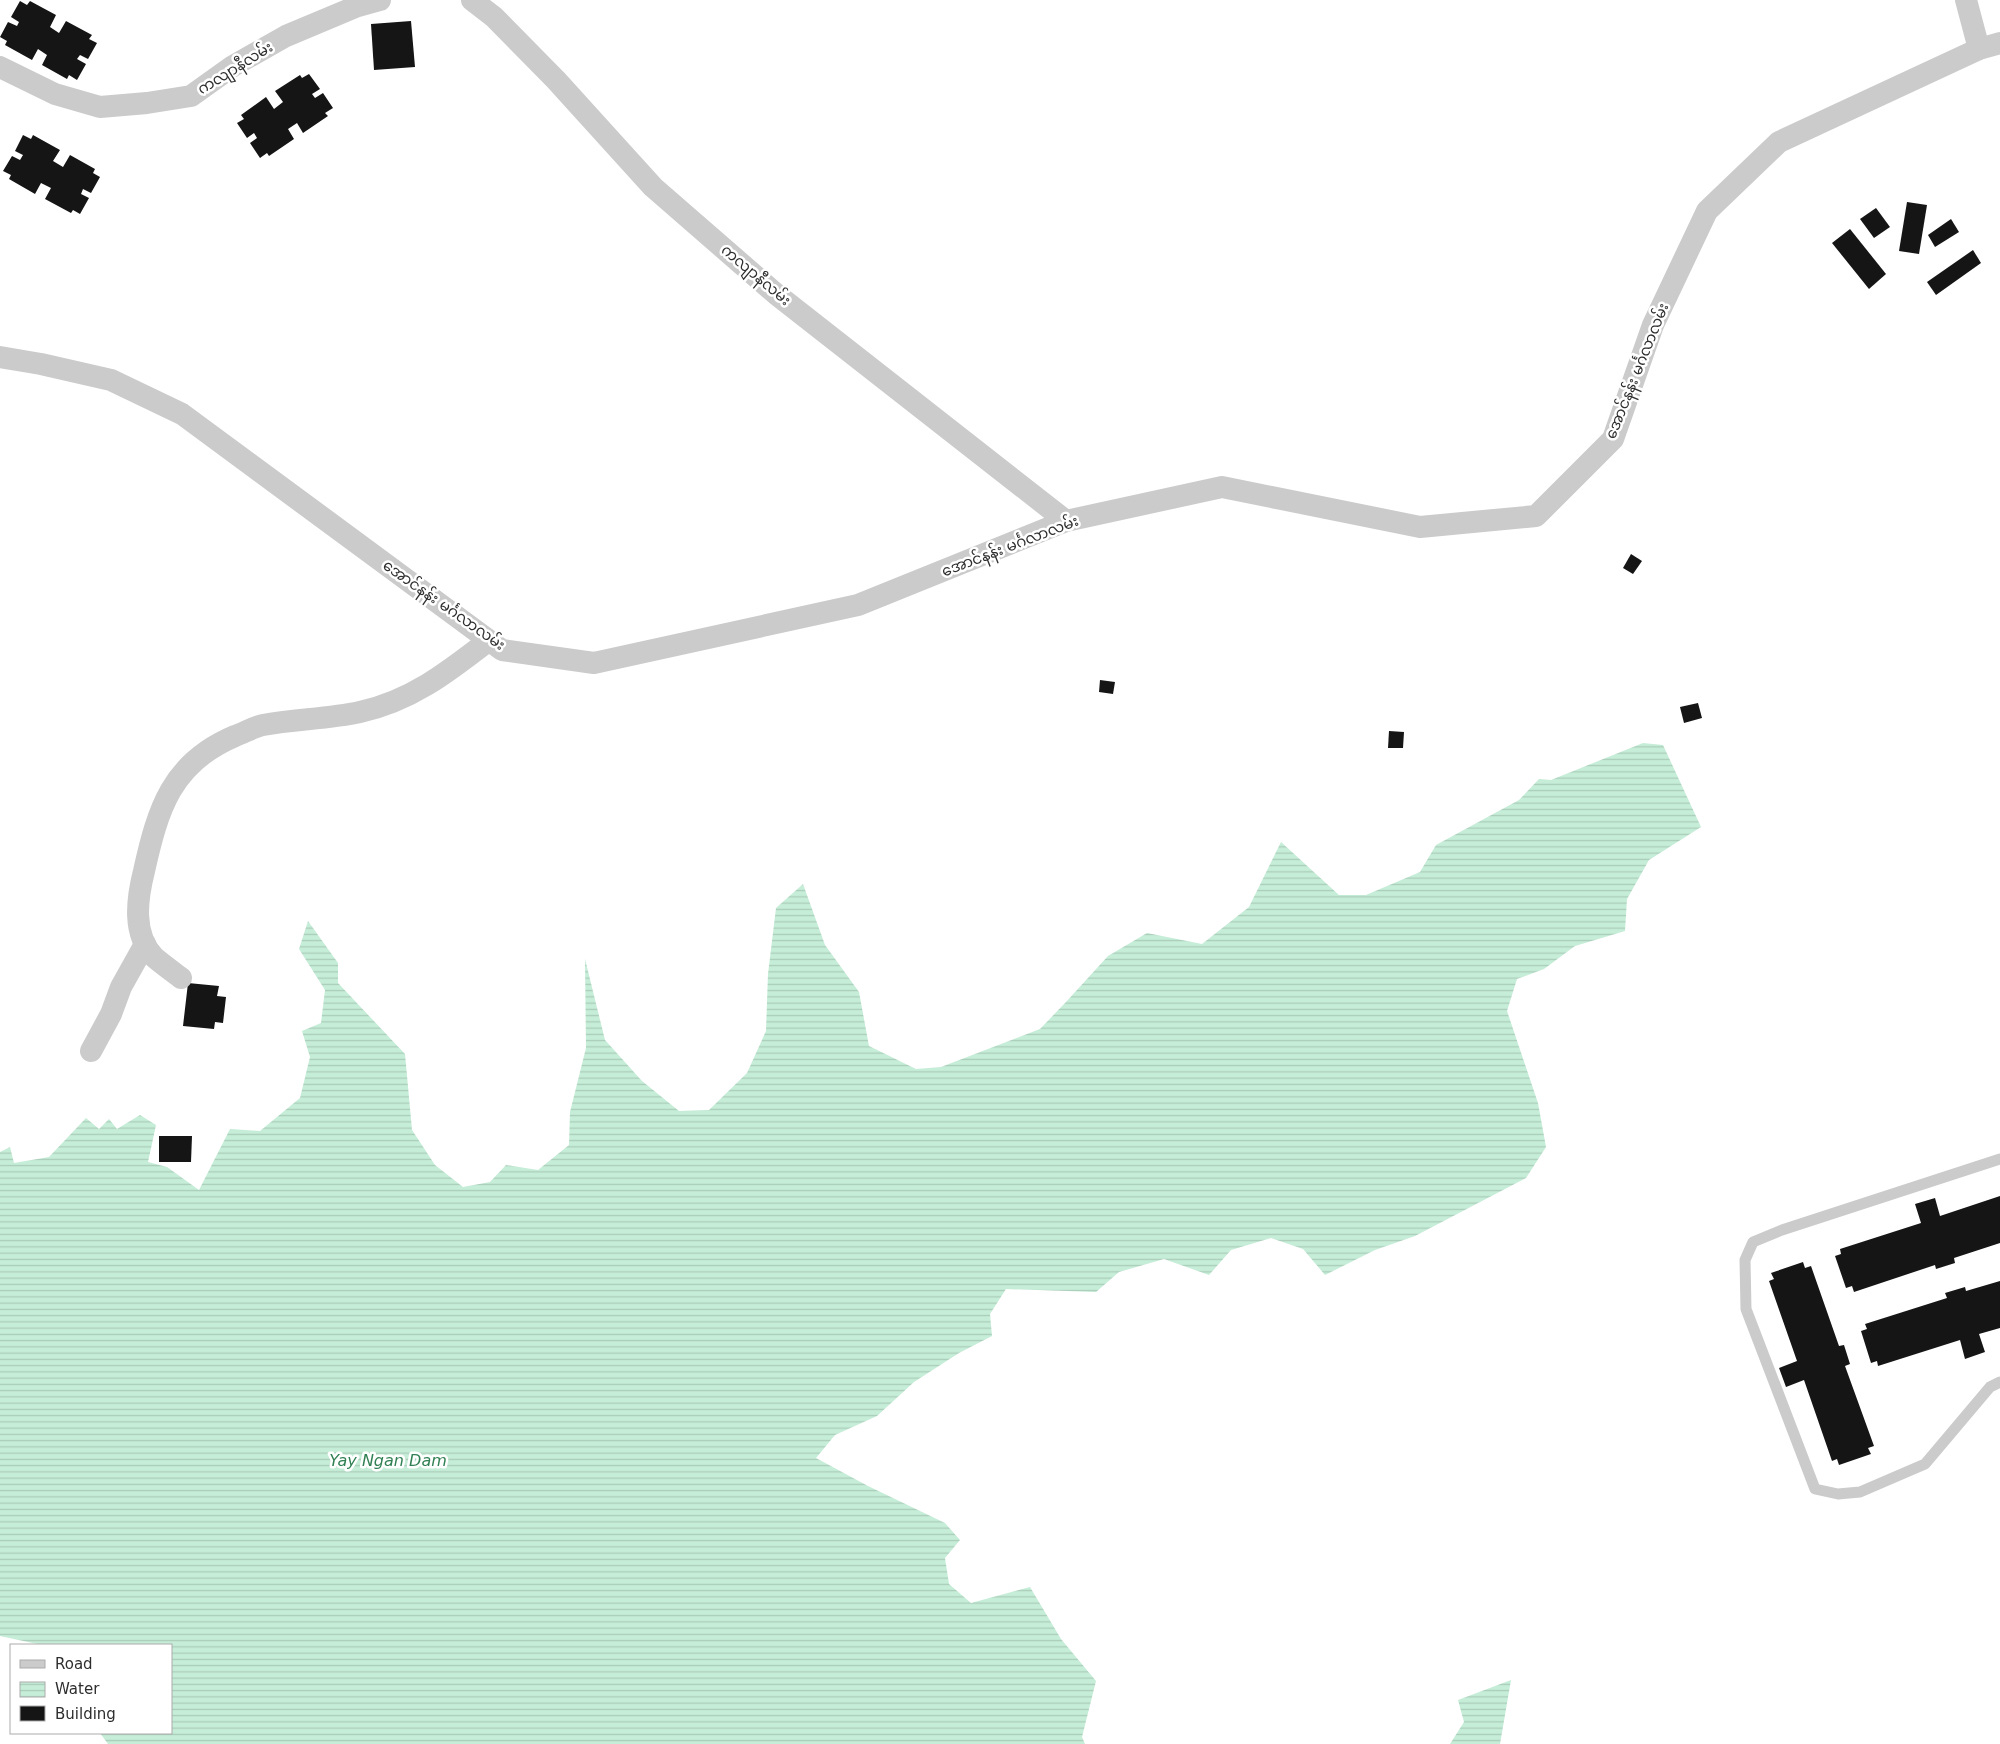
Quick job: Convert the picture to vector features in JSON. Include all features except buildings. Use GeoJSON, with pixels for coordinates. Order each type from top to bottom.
{"type":"FeatureCollection","features":[{"type":"Feature","properties":{"kind":"street","name":"ကလျာနီလမ်း"},"geometry":{"type":"LineString","coordinates":[[0,67],[55,94],[100,107],[147,103],[191,96],[233,66],[286,36],[355,7],[380,0]]}},
{"type":"Feature","properties":{"kind":"street","name":"ကလျာနီလမ်း"},"geometry":{"type":"LineString","coordinates":[[472,0],[494,17],[556,80],[661,193],[776,294],[1066,522]]}},
{"type":"Feature","properties":{"kind":"street"},"geometry":{"type":"LineString","coordinates":[[1966,0],[1989,46]]}},
{"type":"Feature","properties":{"kind":"street","name":"အောင်နန်း မင်္ဂလာလမ်း"},"geometry":{"type":"LineString","coordinates":[[0,357],[111,380],[182,414],[502,650],[594,663],[858,605],[1066,522],[1222,487],[1420,527],[1536,516],[1613,439],[1653,325],[1707,211],[1779,142],[1989,46]]}},
{"type":"Feature","properties":{"kind":"street"},"geometry":{"type":"LineString","coordinates":[[181,978],[153,956],[141,937],[137,899],[155,824],[171,787],[198,757],[222,742],[261,725],[361,712],[407,696],[439,679],[488,640]]}},
{"type":"Feature","properties":{"kind":"street"},"geometry":{"type":"LineString","coordinates":[[92,1052],[121,987],[145,944]]}},
{"type":"Feature","properties":{"kind":"lane"},"geometry":{"type":"LineString","coordinates":[[2000,1159],[1782,1230],[1753,1242],[1745,1260],[1746,1309],[1816,1489],[1838,1494],[1860,1492],[1925,1464],[1990,1388],[2000,1382]]}},
{"type":"Feature","properties":{"kind":"water","name":"Yay Ngan Dam"},"geometry":{"type":"Polygon","coordinates":[[[1643,743],[1663,745],[1701,827],[1649,860],[1627,899],[1625,931],[1575,946],[1544,969],[1517,979],[1507,1011],[1538,1103],[1546,1147],[1526,1178],[1415,1236],[1375,1250],[1325,1275],[1303,1249],[1271,1238],[1231,1250],[1209,1275],[1164,1259],[1119,1272],[1096,1292],[1006,1289],[990,1314],[992,1336],[959,1353],[914,1382],[877,1416],[835,1435],[816,1458],[868,1486],[945,1523],[960,1540],[945,1558],[949,1584],[971,1603],[1030,1587],[1061,1639],[1096,1681],[1082,1737],[1085,1744],[108,1744],[101,1734],[172,1734],[172,1644],[37,1644],[0,1636],[0,1152],[10,1147],[14,1163],[49,1157],[86,1118],[99,1129],[109,1119],[117,1129],[140,1115],[156,1125],[148,1162],[167,1167],[199,1190],[230,1129],[260,1131],[300,1098],[310,1057],[302,1031],[321,1023],[325,990],[299,949],[308,921],[338,963],[338,983],[405,1054],[412,1130],[435,1165],[463,1187],[490,1182],[506,1165],[538,1170],[569,1145],[570,1112],[586,1048],[585,959],[605,1040],[642,1081],[679,1111],[709,1110],[747,1073],[766,1031],[768,974],[776,908],[803,884],[825,945],[859,992],[869,1046],[916,1069],[941,1067],[1040,1029],[1108,956],[1147,933],[1202,944],[1249,907],[1281,842],[1339,895],[1366,895],[1420,872],[1436,845],[1519,800],[1539,779],[1551,780],[1643,743]]]}},
{"type":"Feature","properties":{"kind":"water"},"geometry":{"type":"Polygon","coordinates":[[[1511,1680],[1500,1744],[1450,1744],[1464,1722],[1458,1700],[1511,1680]]]}}]}
